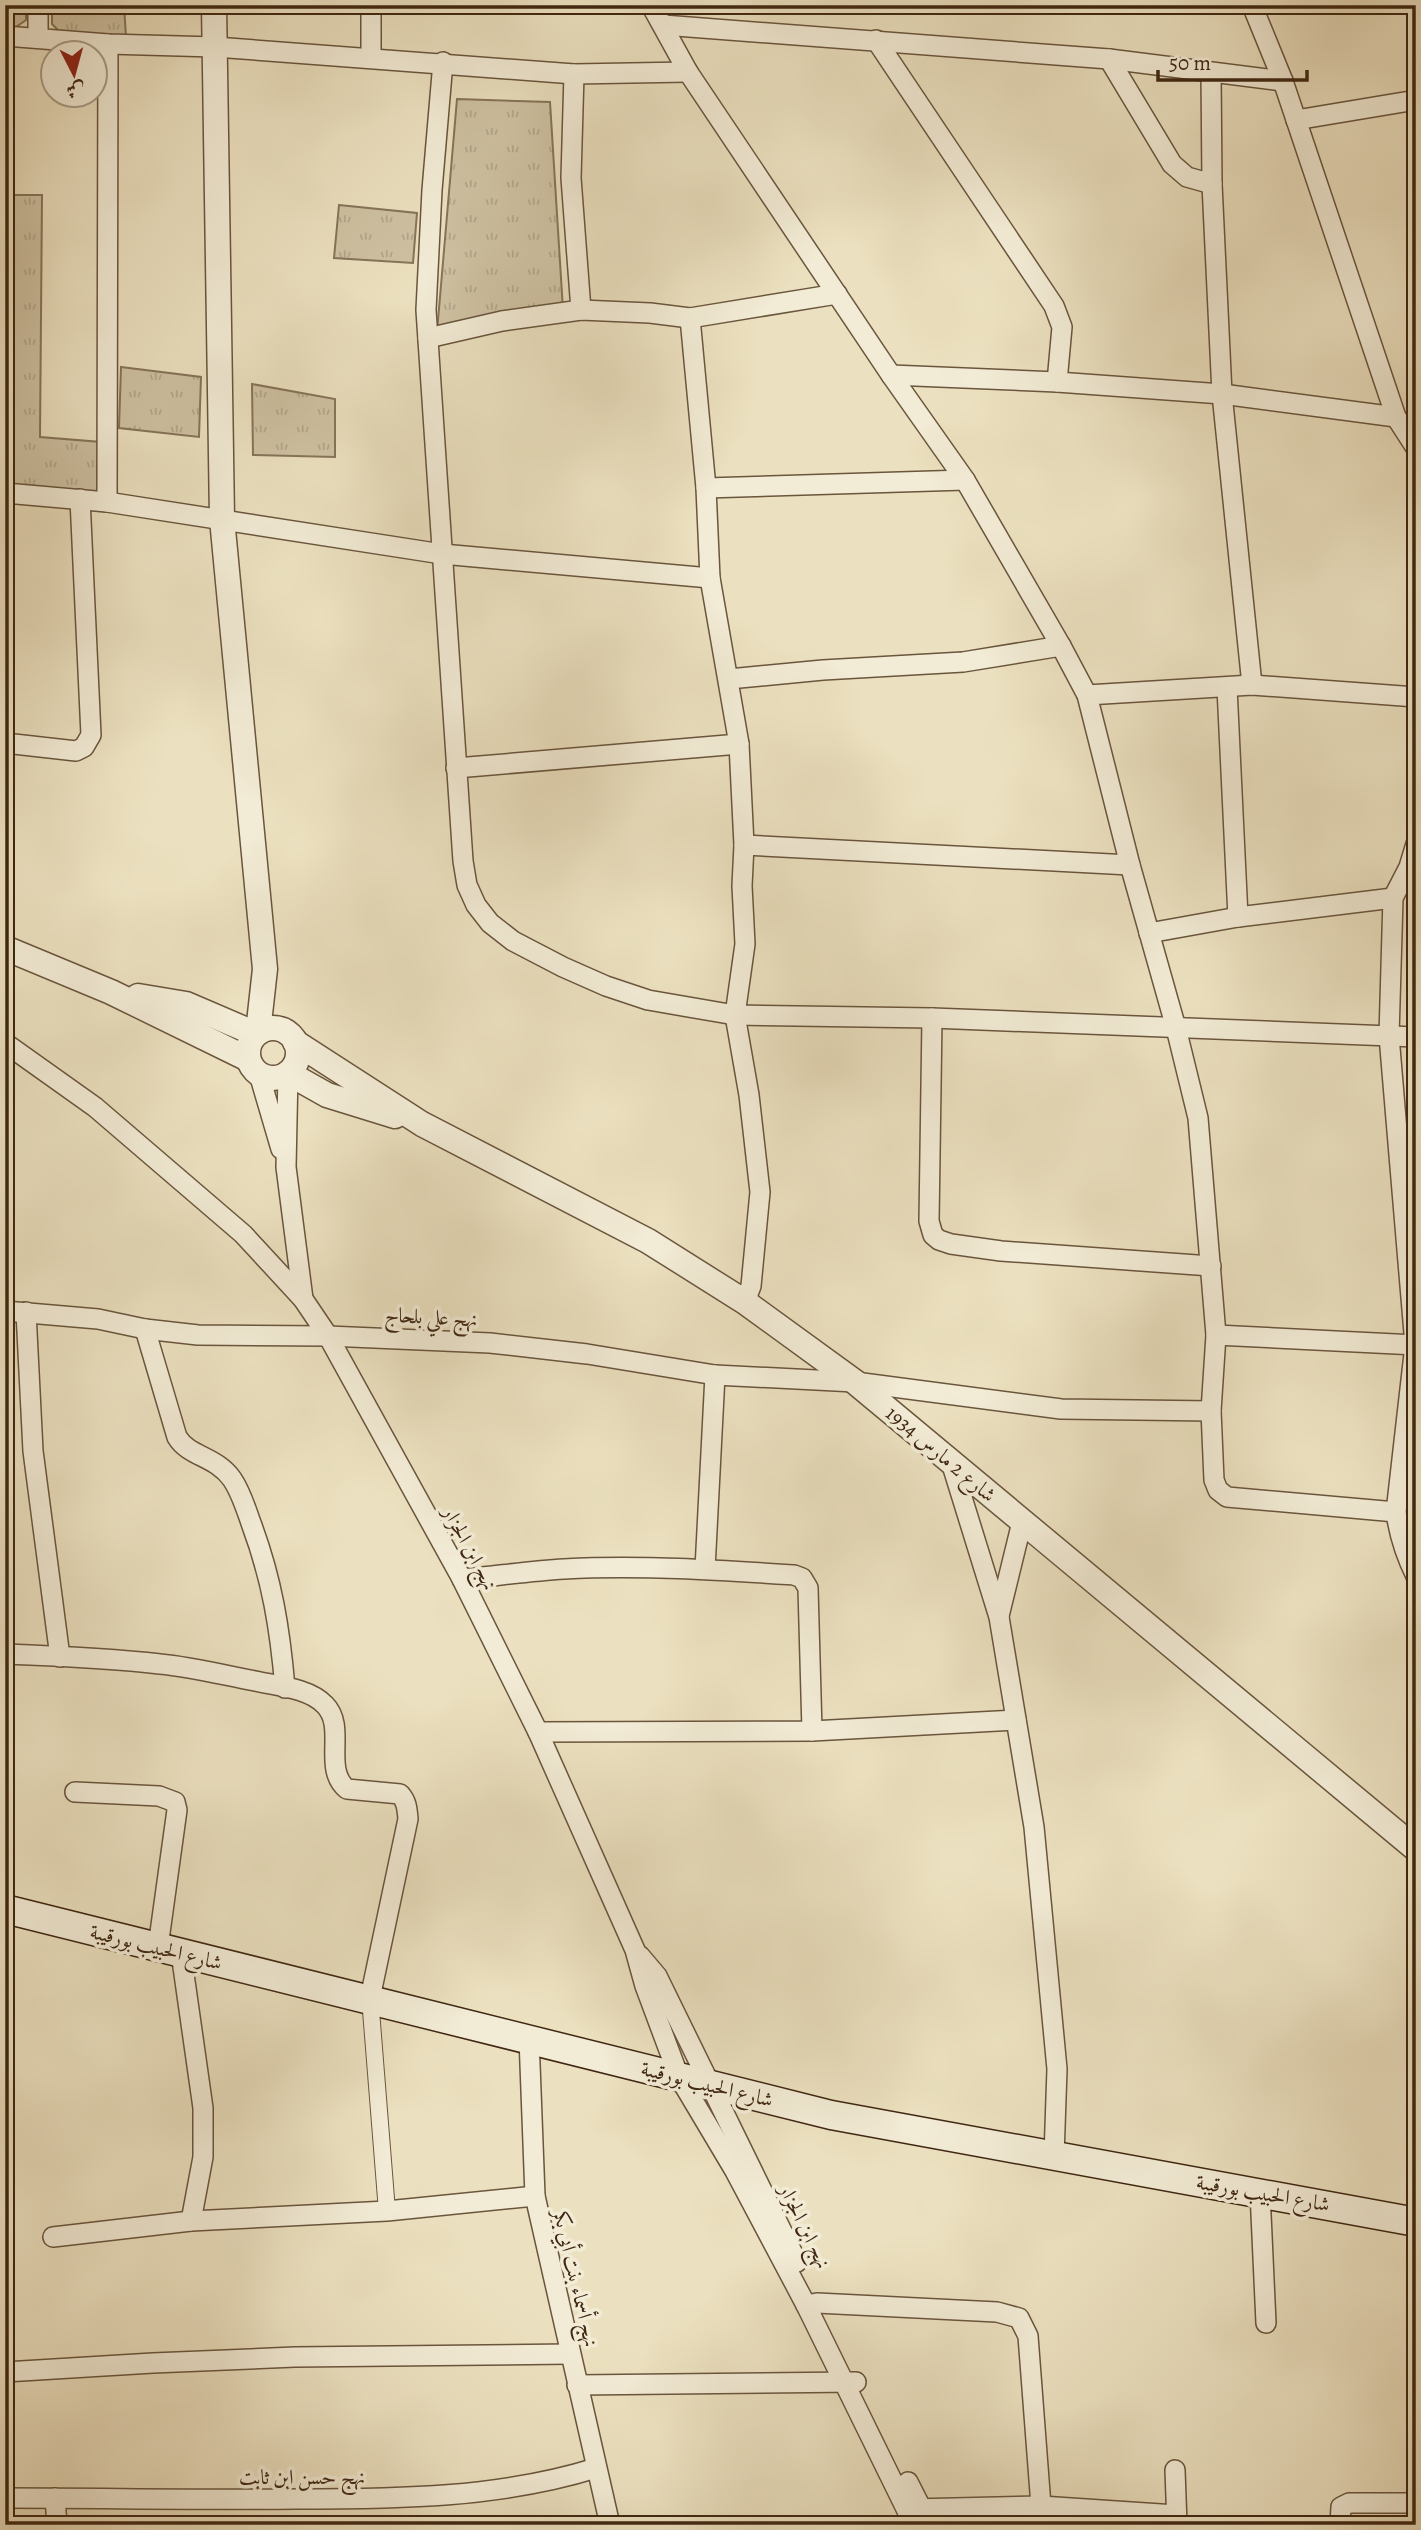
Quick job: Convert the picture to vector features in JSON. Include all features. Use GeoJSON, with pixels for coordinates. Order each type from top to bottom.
{"type":"FeatureCollection","features":[{"type":"Feature","properties":{"kind":"main road","name":"شارع الحبيب بورقيبة"},"geometry":{"type":"LineString","coordinates":[[5,1909],[831,2115],[1416,2221]]}},
{"type":"Feature","properties":{"kind":"street"},"geometry":{"type":"LineString","coordinates":[[5,36],[38,38],[38,5]]}},
{"type":"Feature","properties":{"kind":"street"},"geometry":{"type":"LineString","coordinates":[[214,5],[222,519],[265,969],[257,1033],[249,1045],[253,1067],[286,1167]]}},
{"type":"Feature","properties":{"kind":"street"},"geometry":{"type":"LineString","coordinates":[[371,5],[372,58]]}},
{"type":"Feature","properties":{"kind":"street"},"geometry":{"type":"LineString","coordinates":[[651,5],[688,72],[891,375],[965,480],[1062,646],[1087,695],[1198,1118],[1216,1335],[1211,1411],[1214,1480],[1218,1490],[1227,1497],[1396,1512]]}},
{"type":"Feature","properties":{"kind":"street"},"geometry":{"type":"LineString","coordinates":[[1252,5],[1283,81],[1396,417],[1416,448]]}},
{"type":"Feature","properties":{"kind":"street"},"geometry":{"type":"LineString","coordinates":[[663,24],[1109,59],[1283,81]]}},
{"type":"Feature","properties":{"kind":"street"},"geometry":{"type":"LineString","coordinates":[[876,40],[1054,306],[1062,327],[1057,382]]}},
{"type":"Feature","properties":{"kind":"street"},"geometry":{"type":"LineString","coordinates":[[108,44],[215,47],[443,62],[574,74],[688,72]]}},
{"type":"Feature","properties":{"kind":"street"},"geometry":{"type":"LineString","coordinates":[[1109,59],[1172,164],[1187,177],[1212,184]]}},
{"type":"Feature","properties":{"kind":"street"},"geometry":{"type":"LineString","coordinates":[[443,62],[427,265],[428,338],[463,861],[467,885],[476,905],[490,923],[513,941],[606,986],[648,1000],[735,1015],[932,1018],[1416,1037]]}},
{"type":"Feature","properties":{"kind":"street"},"geometry":{"type":"LineString","coordinates":[[1211,73],[1212,184],[1222,394],[1252,685]]}},
{"type":"Feature","properties":{"kind":"street"},"geometry":{"type":"LineString","coordinates":[[574,74],[571,177],[581,310]]}},
{"type":"Feature","properties":{"kind":"street"},"geometry":{"type":"LineString","coordinates":[[1296,120],[1416,100]]}},
{"type":"Feature","properties":{"kind":"street"},"geometry":{"type":"LineString","coordinates":[[107,502],[108,108]]}},
{"type":"Feature","properties":{"kind":"street"},"geometry":{"type":"LineString","coordinates":[[428,338],[502,321],[581,310],[690,318],[837,294]]}},
{"type":"Feature","properties":{"kind":"street"},"geometry":{"type":"LineString","coordinates":[[690,318],[706,488],[710,578],[739,744],[745,944],[735,1015],[749,1096],[760,1192],[751,1286],[745,1302]]}},
{"type":"Feature","properties":{"kind":"street"},"geometry":{"type":"LineString","coordinates":[[891,375],[1057,382],[1222,394],[1396,417]]}},
{"type":"Feature","properties":{"kind":"street"},"geometry":{"type":"LineString","coordinates":[[706,488],[965,480]]}},
{"type":"Feature","properties":{"kind":"street"},"geometry":{"type":"LineString","coordinates":[[5,493],[107,502],[442,554],[710,578]]}},
{"type":"Feature","properties":{"kind":"street"},"geometry":{"type":"LineString","coordinates":[[5,743],[76,751],[83,747],[91,735],[80,499]]}},
{"type":"Feature","properties":{"kind":"street"},"geometry":{"type":"LineString","coordinates":[[729,680],[823,670],[963,662],[1062,646]]}},
{"type":"Feature","properties":{"kind":"street"},"geometry":{"type":"LineString","coordinates":[[1087,695],[1252,685],[1416,698]]}},
{"type":"Feature","properties":{"kind":"street"},"geometry":{"type":"LineString","coordinates":[[1227,688],[1238,917]]}},
{"type":"Feature","properties":{"kind":"street"},"geometry":{"type":"LineString","coordinates":[[456,768],[739,744]]}},
{"type":"Feature","properties":{"kind":"street"},"geometry":{"type":"LineString","coordinates":[[1416,844],[1409,867],[1393,898],[1389,1036],[1415,1345],[1396,1512],[1398,1531],[1416,1576]]}},
{"type":"Feature","properties":{"kind":"street"},"geometry":{"type":"LineString","coordinates":[[744,845],[1130,865]]}},
{"type":"Feature","properties":{"kind":"street"},"geometry":{"type":"LineString","coordinates":[[1149,933],[1238,917],[1393,898]]}},
{"type":"Feature","properties":{"kind":"street"},"geometry":{"type":"LineString","coordinates":[[5,948],[111,992],[274,1078],[288,1073]]}},
{"type":"Feature","properties":{"kind":"street"},"geometry":{"type":"LineString","coordinates":[[265,969],[297,1059],[288,1073],[286,1167]]}},
{"type":"Feature","properties":{"kind":"street"},"geometry":{"type":"LineString","coordinates":[[111,992],[186,1004],[257,1033],[273,1028],[291,1037]]}},
{"type":"Feature","properties":{"kind":"street"},"geometry":{"type":"LineString","coordinates":[[932,1018],[928,1199],[930,1230],[939,1240],[1001,1251],[1211,1266]]}},
{"type":"Feature","properties":{"kind":"street","name":"شارع 2 مارس 1934"},"geometry":{"type":"LineString","coordinates":[[291,1037],[422,1124],[648,1241],[745,1302],[855,1382],[1416,1849]]}},
{"type":"Feature","properties":{"kind":"street"},"geometry":{"type":"LineString","coordinates":[[5,1043],[106,1116],[243,1234],[303,1299]]}},
{"type":"Feature","properties":{"kind":"street","name":"شارع 2 مارس 1934"},"geometry":{"type":"LineString","coordinates":[[288,1073],[327,1096],[422,1124]]}},
{"type":"Feature","properties":{"kind":"street","name":"نهج ابن الجزار"},"geometry":{"type":"LineString","coordinates":[[286,1167],[303,1299],[328,1336],[462,1579],[538,1732],[635,1950],[645,1986],[679,2077],[811,2304]]}},
{"type":"Feature","properties":{"kind":"street","name":"نهج علي بلحاج"},"geometry":{"type":"LineString","coordinates":[[5,1311],[98,1319],[145,1329],[198,1335],[328,1336],[490,1343],[587,1354],[715,1375],[855,1382],[1061,1409],[1211,1411]]}},
{"type":"Feature","properties":{"kind":"street"},"geometry":{"type":"LineString","coordinates":[[26,1312],[32,1388],[33,1451],[60,1657]]}},
{"type":"Feature","properties":{"kind":"street"},"geometry":{"type":"LineString","coordinates":[[145,1329],[182,1446],[222,1467],[233,1480],[244,1503],[263,1555],[281,1633],[285,1688]]}},
{"type":"Feature","properties":{"kind":"street"},"geometry":{"type":"LineString","coordinates":[[1216,1335],[1415,1345]]}},
{"type":"Feature","properties":{"kind":"street"},"geometry":{"type":"LineString","coordinates":[[705,1569],[715,1375]]}},
{"type":"Feature","properties":{"kind":"street"},"geometry":{"type":"LineString","coordinates":[[951,1462],[999,1618],[1034,1827],[1057,2069],[1054,2156]]}},
{"type":"Feature","properties":{"kind":"street"},"geometry":{"type":"LineString","coordinates":[[999,1618],[1022,1522]]}},
{"type":"Feature","properties":{"kind":"street"},"geometry":{"type":"LineString","coordinates":[[462,1579],[562,1569],[705,1569],[794,1575],[806,1582],[812,1731]]}},
{"type":"Feature","properties":{"kind":"street"},"geometry":{"type":"LineString","coordinates":[[5,1654],[161,1664],[285,1688],[316,1697],[327,1707],[334,1719],[336,1773],[341,1784],[347,1789],[400,1794],[405,1800],[408,1819],[370,1998],[387,2211]]}},
{"type":"Feature","properties":{"kind":"street"},"geometry":{"type":"LineString","coordinates":[[538,1732],[812,1731],[1016,1720]]}},
{"type":"Feature","properties":{"kind":"street"},"geometry":{"type":"LineString","coordinates":[[75,1793],[159,1796],[175,1802],[177,1810],[169,1950],[203,2108],[202,2157],[191,2221]]}},
{"type":"Feature","properties":{"kind":"street","name":"نهج ابن الجزار"},"geometry":{"type":"LineString","coordinates":[[635,1950],[657,1976],[713,2087],[811,2304],[918,2517]]}},
{"type":"Feature","properties":{"kind":"street","name":"نهج أسماء بنت أبي بكر"},"geometry":{"type":"LineString","coordinates":[[528,2038],[535,2196],[610,2525]]}},
{"type":"Feature","properties":{"kind":"street"},"geometry":{"type":"LineString","coordinates":[[1261,2192],[1266,2323]]}},
{"type":"Feature","properties":{"kind":"street"},"geometry":{"type":"LineString","coordinates":[[53,2236],[191,2221],[387,2211],[535,2196]]}},
{"type":"Feature","properties":{"kind":"street"},"geometry":{"type":"LineString","coordinates":[[811,2304],[997,2312],[1019,2318],[1028,2336],[1041,2506]]}},
{"type":"Feature","properties":{"kind":"street"},"geometry":{"type":"LineString","coordinates":[[5,2372],[282,2357],[570,2354]]}},
{"type":"Feature","properties":{"kind":"street"},"geometry":{"type":"LineString","coordinates":[[577,2385],[851,2383]]}},
{"type":"Feature","properties":{"kind":"street","name":"نهج حسن ابن ثابت"},"geometry":{"type":"LineString","coordinates":[[5,2498],[394,2499],[506,2488],[596,2468]]}},
{"type":"Feature","properties":{"kind":"street"},"geometry":{"type":"LineString","coordinates":[[918,2517],[1041,2506],[1176,2520],[1175,2470]]}},
{"type":"Feature","properties":{"kind":"street"},"geometry":{"type":"LineString","coordinates":[[55,2498],[57,2525]]}},
{"type":"Feature","properties":{"kind":"street"},"geometry":{"type":"LineString","coordinates":[[1340,2525],[1341,2507],[1349,2503],[1416,2503]]}},
{"type":"Feature","properties":{"kind":"green space"},"geometry":{"type":"Polygon","coordinates":[[[5,5],[26,5],[26,20],[16,27],[5,27],[5,5]]]}},
{"type":"Feature","properties":{"kind":"green space"},"geometry":{"type":"Polygon","coordinates":[[[52,5],[124,5],[126,37],[62,34],[52,24],[52,5]]]}},
{"type":"Feature","properties":{"kind":"green space"},"geometry":{"type":"Polygon","coordinates":[[[457,99],[550,102],[563,310],[437,332],[457,99]]]}},
{"type":"Feature","properties":{"kind":"green space"},"geometry":{"type":"Polygon","coordinates":[[[5,195],[42,195],[40,437],[101,442],[100,491],[95,496],[5,492],[5,195]]]}},
{"type":"Feature","properties":{"kind":"green space"},"geometry":{"type":"Polygon","coordinates":[[[339,205],[417,213],[413,263],[334,258],[339,205]]]}},
{"type":"Feature","properties":{"kind":"green space"},"geometry":{"type":"Polygon","coordinates":[[[121,367],[201,377],[199,437],[119,428],[121,367]]]}},
{"type":"Feature","properties":{"kind":"green space"},"geometry":{"type":"Polygon","coordinates":[[[252,384],[335,399],[335,457],[253,455],[252,384]]]}}]}
